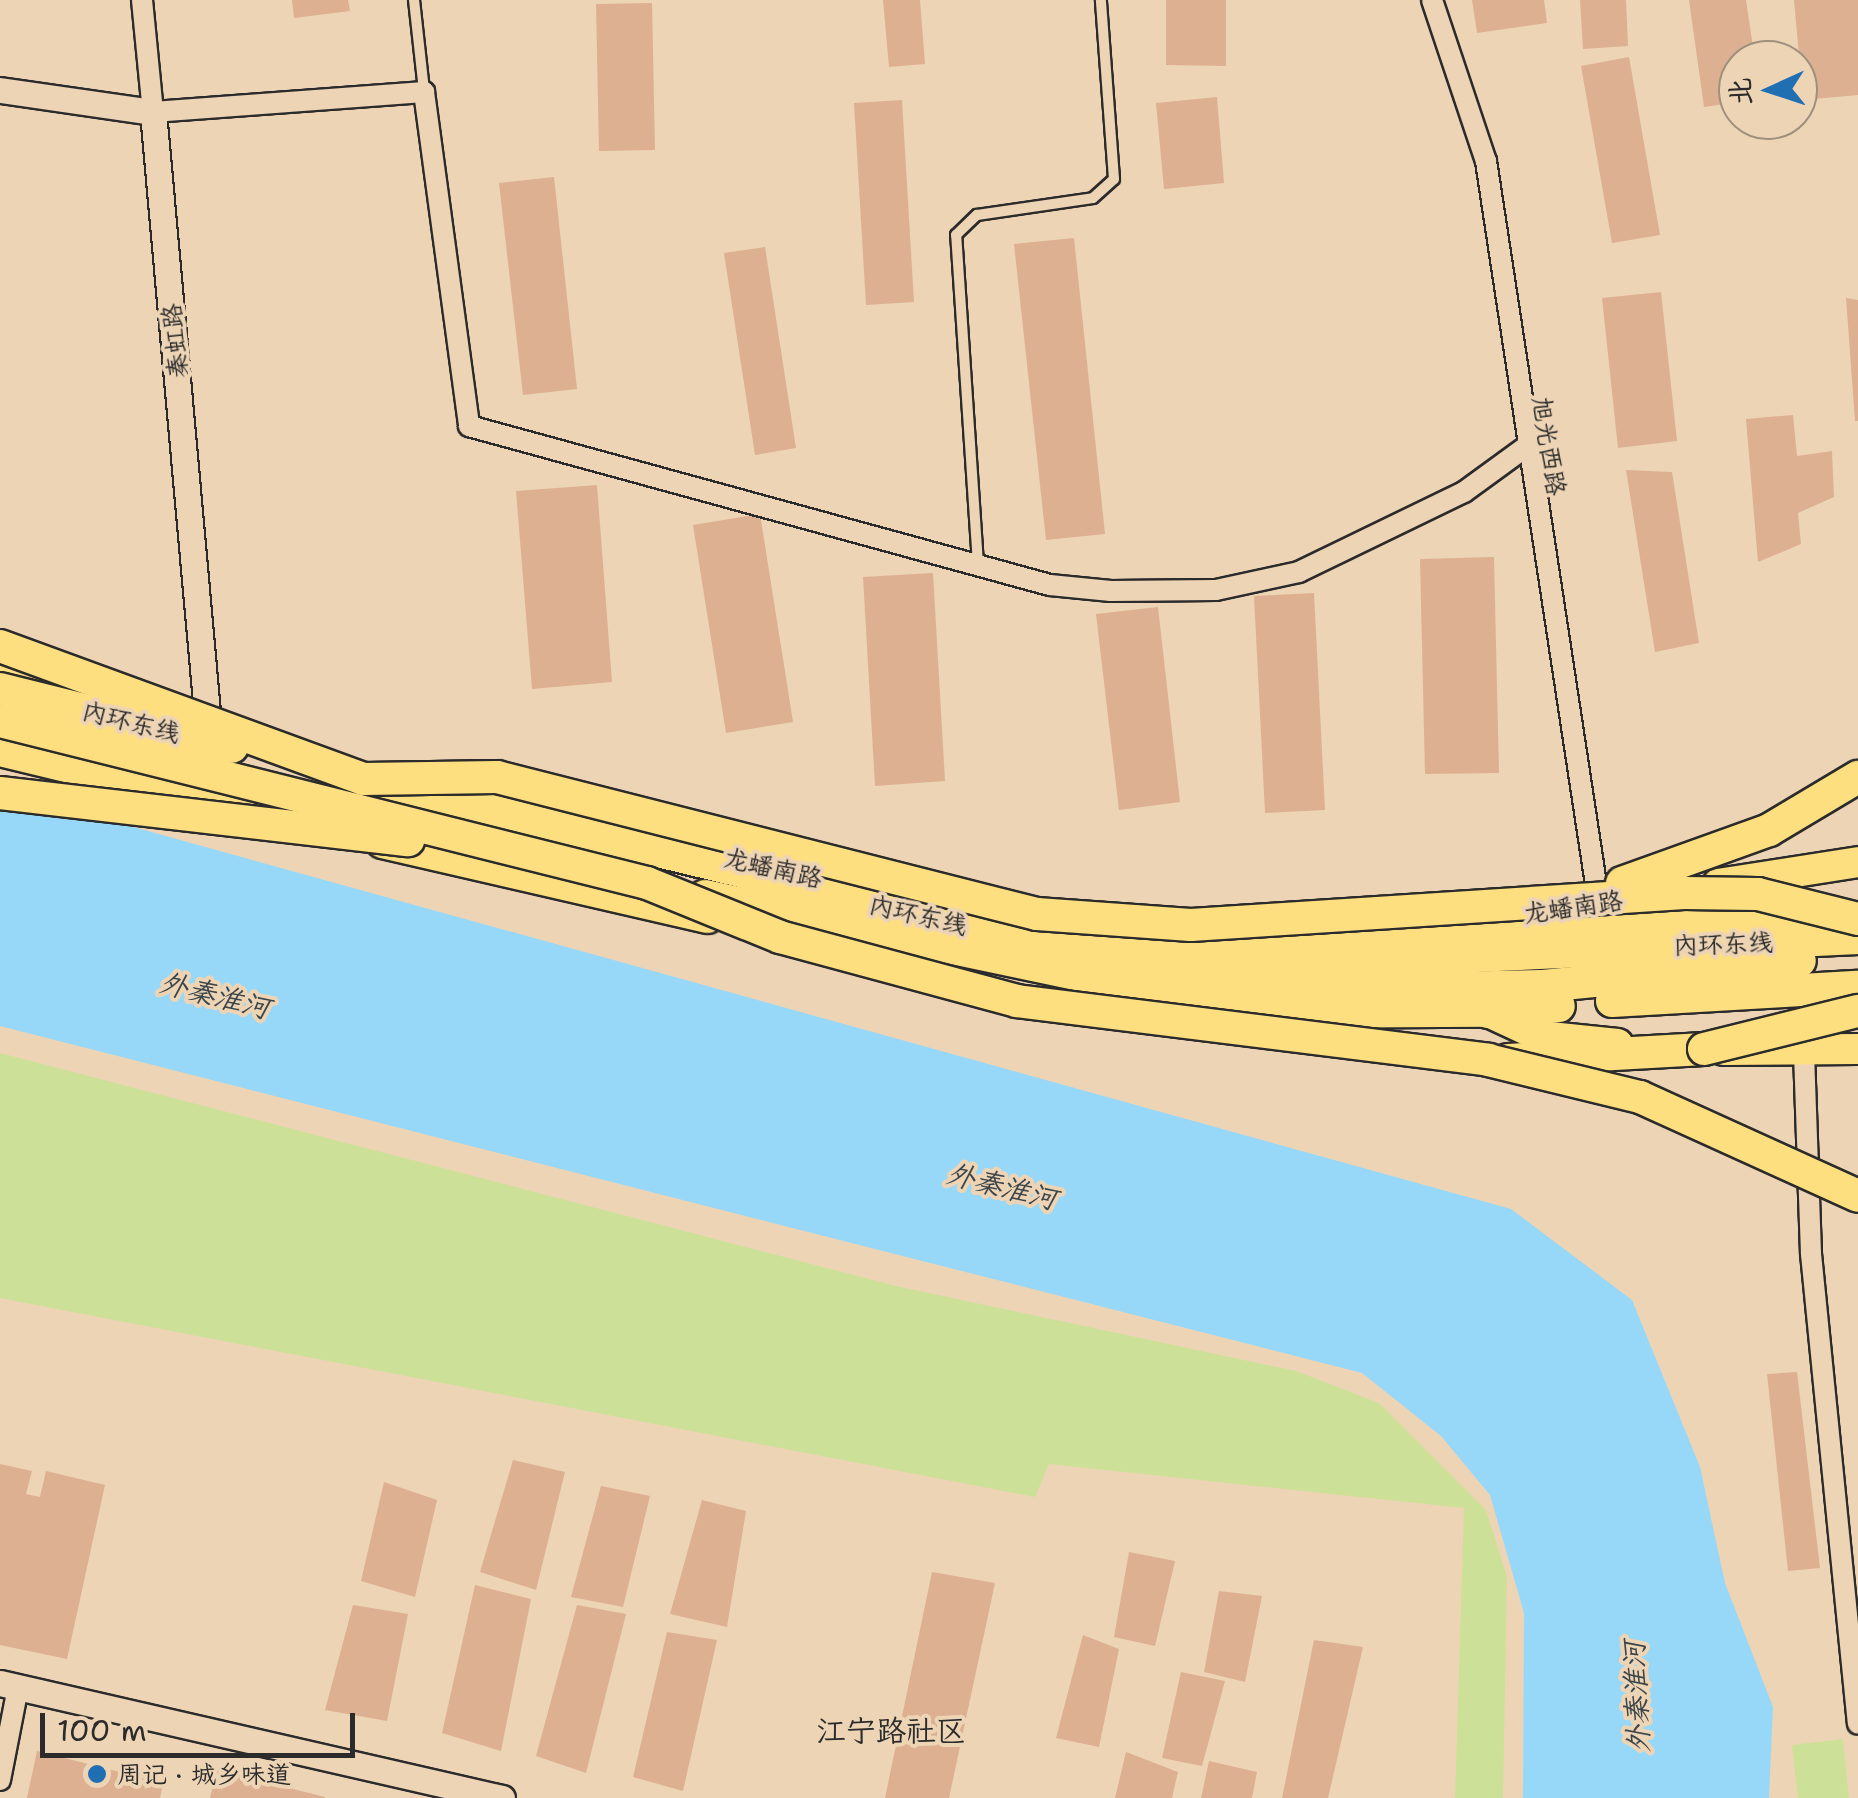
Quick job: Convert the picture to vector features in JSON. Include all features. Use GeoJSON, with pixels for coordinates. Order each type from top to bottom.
{"type":"FeatureCollection","features":[{"type":"Feature","properties":{"kind":"highway"},"geometry":{"type":"LineString","coordinates":[[0,646],[363,780],[497,776],[1037,914],[1192,925],[1574,910],[1694,862],[1858,776]]}},
{"type":"Feature","properties":{"kind":"highway","name":"内环东线"},"geometry":{"type":"LineString","coordinates":[[0,689],[1077,952],[1307,964],[1858,938]]}},
{"type":"Feature","properties":{"kind":"highway","name":"内环东线"},"geometry":{"type":"LineString","coordinates":[[0,721],[647,884],[1103,980],[1256,992],[1544,986],[1858,957]]}},
{"type":"Feature","properties":{"kind":"highway"},"geometry":{"type":"LineString","coordinates":[[0,793],[324,836],[481,844]]}},
{"type":"Feature","properties":{"kind":"highway"},"geometry":{"type":"LineString","coordinates":[[647,884],[780,937],[1017,1001],[1488,1060],[1640,1097],[1858,1196]]}},
{"type":"Feature","properties":{"kind":"highway"},"geometry":{"type":"LineString","coordinates":[[1390,932],[1758,894],[1858,916]]}},
{"type":"Feature","properties":{"kind":"highway"},"geometry":{"type":"LineString","coordinates":[[1488,1012],[1631,999],[1858,988]]}},
{"type":"Feature","properties":{"kind":"highway"},"geometry":{"type":"LineString","coordinates":[[1488,1060],[1704,1050],[1858,1011]]}},
{"type":"Feature","properties":{"kind":"main road","name":"龙蟠南路"},"geometry":{"type":"LineString","coordinates":[[0,668],[816,880],[1106,938],[1390,932],[1574,910],[1858,862]]}},
{"type":"Feature","properties":{"kind":"main road"},"geometry":{"type":"LineString","coordinates":[[191,798],[208,724]]}},
{"type":"Feature","properties":{"kind":"main road"},"geometry":{"type":"LineString","coordinates":[[0,750],[191,798],[1035,990],[1261,1014],[1488,1012],[1540,1036],[1804,1053],[1858,1049]]}},
{"type":"Feature","properties":{"kind":"street"},"geometry":{"type":"LineString","coordinates":[[142,0],[153,112]]}},
{"type":"Feature","properties":{"kind":"street","name":"旭光西路"},"geometry":{"type":"LineString","coordinates":[[1432,0],[1486,161],[1523,449],[1574,910]]}},
{"type":"Feature","properties":{"kind":"street"},"geometry":{"type":"LineString","coordinates":[[0,90],[153,112],[424,92],[469,426],[978,565],[1111,591],[1232,587],[1356,548],[1464,492],[1523,449]]}},
{"type":"Feature","properties":{"kind":"street","name":"秦虹路"},"geometry":{"type":"LineString","coordinates":[[153,112],[208,724]]}},
{"type":"Feature","properties":{"kind":"street"},"geometry":{"type":"LineString","coordinates":[[1804,1053],[1810,1254],[1858,1724]]}},
{"type":"Feature","properties":{"kind":"street"},"geometry":{"type":"LineString","coordinates":[[0,1780],[9,1685],[502,1798]]}},
{"type":"Feature","properties":{"kind":"lane"},"geometry":{"type":"LineString","coordinates":[[414,0],[424,92]]}},
{"type":"Feature","properties":{"kind":"lane"},"geometry":{"type":"LineString","coordinates":[[978,565],[956,236],[977,215],[1093,198],[1114,179],[1101,0]]}},
{"type":"Feature","properties":{"kind":"green space"},"geometry":{"type":"Polygon","coordinates":[[[0,1053],[896,1286],[1296,1371],[1379,1403],[1486,1510],[1507,1577],[1503,1798],[1455,1798],[1464,1508],[1049,1464],[1035,1497],[0,1298],[0,1053]]]}},
{"type":"Feature","properties":{"kind":"green space"},"geometry":{"type":"Polygon","coordinates":[[[1843,1739],[1849,1798],[1798,1798],[1792,1745],[1843,1739]]]}},
{"type":"Feature","properties":{"kind":"water","name":"外秦淮河"},"geometry":{"type":"Polygon","coordinates":[[[0,790],[1511,1209],[1632,1300],[1700,1467],[1725,1583],[1773,1707],[1769,1798],[1523,1798],[1524,1613],[1490,1495],[1441,1436],[1362,1373],[0,1026],[0,790]]]}},
{"type":"Feature","properties":{"kind":"building"},"geometry":{"type":"Polygon","coordinates":[[[292,0],[348,0],[350,11],[294,18],[292,0]]]}},
{"type":"Feature","properties":{"kind":"building"},"geometry":{"type":"Polygon","coordinates":[[[883,0],[920,0],[925,64],[889,67],[883,0]]]}},
{"type":"Feature","properties":{"kind":"building"},"geometry":{"type":"Polygon","coordinates":[[[1166,0],[1226,0],[1226,66],[1166,65],[1166,0]]]}},
{"type":"Feature","properties":{"kind":"building"},"geometry":{"type":"Polygon","coordinates":[[[1472,0],[1544,0],[1547,23],[1477,33],[1472,0]]]}},
{"type":"Feature","properties":{"kind":"building"},"geometry":{"type":"Polygon","coordinates":[[[1580,0],[1626,0],[1628,46],[1583,49],[1580,0]]]}},
{"type":"Feature","properties":{"kind":"building"},"geometry":{"type":"Polygon","coordinates":[[[1689,0],[1746,0],[1752,40],[1718,40],[1718,105],[1704,107],[1689,0]]]}},
{"type":"Feature","properties":{"kind":"building"},"geometry":{"type":"Polygon","coordinates":[[[1794,0],[1858,0],[1858,95],[1818,99],[1818,40],[1798,40],[1794,0]]]}},
{"type":"Feature","properties":{"kind":"building"},"geometry":{"type":"Polygon","coordinates":[[[652,3],[655,150],[599,151],[596,4],[652,3]]]}},
{"type":"Feature","properties":{"kind":"building"},"geometry":{"type":"Polygon","coordinates":[[[1629,57],[1660,235],[1612,243],[1581,66],[1629,57]]]}},
{"type":"Feature","properties":{"kind":"building"},"geometry":{"type":"Polygon","coordinates":[[[1217,97],[1224,183],[1164,189],[1156,103],[1217,97]]]}},
{"type":"Feature","properties":{"kind":"building"},"geometry":{"type":"Polygon","coordinates":[[[902,100],[914,302],[866,305],[854,103],[902,100]]]}},
{"type":"Feature","properties":{"kind":"building"},"geometry":{"type":"Polygon","coordinates":[[[554,177],[577,389],[523,395],[499,183],[554,177]]]}},
{"type":"Feature","properties":{"kind":"building"},"geometry":{"type":"Polygon","coordinates":[[[1074,238],[1105,534],[1046,540],[1014,244],[1074,238]]]}},
{"type":"Feature","properties":{"kind":"building"},"geometry":{"type":"Polygon","coordinates":[[[765,247],[796,448],[755,455],[724,253],[765,247]]]}},
{"type":"Feature","properties":{"kind":"building"},"geometry":{"type":"Polygon","coordinates":[[[1661,292],[1677,441],[1618,448],[1602,298],[1661,292]]]}},
{"type":"Feature","properties":{"kind":"building"},"geometry":{"type":"Polygon","coordinates":[[[1846,298],[1858,300],[1858,421],[1855,421],[1846,298]]]}},
{"type":"Feature","properties":{"kind":"building"},"geometry":{"type":"Polygon","coordinates":[[[1793,415],[1797,456],[1832,451],[1834,497],[1798,513],[1801,544],[1758,562],[1746,419],[1793,415]]]}},
{"type":"Feature","properties":{"kind":"building"},"geometry":{"type":"Polygon","coordinates":[[[1626,470],[1672,472],[1699,643],[1655,652],[1626,470]]]}},
{"type":"Feature","properties":{"kind":"building"},"geometry":{"type":"Polygon","coordinates":[[[597,485],[612,682],[532,689],[516,491],[597,485]]]}},
{"type":"Feature","properties":{"kind":"building"},"geometry":{"type":"Polygon","coordinates":[[[760,514],[793,722],[726,733],[693,525],[760,514]]]}},
{"type":"Feature","properties":{"kind":"building"},"geometry":{"type":"Polygon","coordinates":[[[1494,557],[1499,773],[1425,774],[1420,559],[1494,557]]]}},
{"type":"Feature","properties":{"kind":"building"},"geometry":{"type":"Polygon","coordinates":[[[933,573],[945,781],[875,786],[863,577],[933,573]]]}},
{"type":"Feature","properties":{"kind":"building"},"geometry":{"type":"Polygon","coordinates":[[[1314,593],[1325,810],[1265,813],[1254,596],[1314,593]]]}},
{"type":"Feature","properties":{"kind":"building"},"geometry":{"type":"Polygon","coordinates":[[[1158,607],[1180,802],[1119,810],[1096,614],[1158,607]]]}},
{"type":"Feature","properties":{"kind":"building"},"geometry":{"type":"Polygon","coordinates":[[[1797,1372],[1820,1568],[1788,1571],[1767,1374],[1797,1372]]]}},
{"type":"Feature","properties":{"kind":"building"},"geometry":{"type":"Polygon","coordinates":[[[513,1460],[565,1472],[536,1590],[480,1572],[513,1460]]]}},
{"type":"Feature","properties":{"kind":"building"},"geometry":{"type":"Polygon","coordinates":[[[0,1464],[32,1471],[26,1494],[40,1497],[46,1471],[105,1485],[67,1659],[0,1645],[0,1464]]]}},
{"type":"Feature","properties":{"kind":"building"},"geometry":{"type":"Polygon","coordinates":[[[384,1482],[437,1500],[415,1597],[361,1581],[384,1482]]]}},
{"type":"Feature","properties":{"kind":"building"},"geometry":{"type":"Polygon","coordinates":[[[601,1486],[650,1496],[623,1607],[571,1597],[601,1486]]]}},
{"type":"Feature","properties":{"kind":"building"},"geometry":{"type":"Polygon","coordinates":[[[702,1500],[746,1511],[727,1627],[670,1614],[702,1500]]]}},
{"type":"Feature","properties":{"kind":"building"},"geometry":{"type":"Polygon","coordinates":[[[1129,1552],[1175,1561],[1155,1646],[1114,1637],[1129,1552]]]}},
{"type":"Feature","properties":{"kind":"building"},"geometry":{"type":"Polygon","coordinates":[[[932,1572],[995,1583],[949,1798],[885,1798],[932,1572]]]}},
{"type":"Feature","properties":{"kind":"building"},"geometry":{"type":"Polygon","coordinates":[[[475,1585],[531,1599],[501,1751],[442,1733],[475,1585]]]}},
{"type":"Feature","properties":{"kind":"building"},"geometry":{"type":"Polygon","coordinates":[[[1219,1591],[1262,1596],[1245,1682],[1204,1672],[1219,1591]]]}},
{"type":"Feature","properties":{"kind":"building"},"geometry":{"type":"Polygon","coordinates":[[[353,1605],[408,1614],[387,1721],[325,1710],[353,1605]]]}},
{"type":"Feature","properties":{"kind":"building"},"geometry":{"type":"Polygon","coordinates":[[[577,1605],[626,1614],[586,1773],[536,1756],[577,1605]]]}},
{"type":"Feature","properties":{"kind":"building"},"geometry":{"type":"Polygon","coordinates":[[[667,1632],[717,1640],[683,1791],[633,1777],[667,1632]]]}},
{"type":"Feature","properties":{"kind":"building"},"geometry":{"type":"Polygon","coordinates":[[[1083,1635],[1119,1649],[1099,1747],[1056,1738],[1083,1635]]]}},
{"type":"Feature","properties":{"kind":"building"},"geometry":{"type":"Polygon","coordinates":[[[1314,1640],[1363,1647],[1328,1798],[1282,1798],[1314,1640]]]}},
{"type":"Feature","properties":{"kind":"building"},"geometry":{"type":"Polygon","coordinates":[[[1181,1672],[1225,1681],[1202,1766],[1162,1758],[1181,1672]]]}},
{"type":"Feature","properties":{"kind":"building"},"geometry":{"type":"Polygon","coordinates":[[[37,1751],[163,1783],[160,1798],[27,1798],[37,1751]]]}},
{"type":"Feature","properties":{"kind":"building"},"geometry":{"type":"Polygon","coordinates":[[[1126,1752],[1178,1772],[1172,1798],[1115,1798],[1126,1752]]]}},
{"type":"Feature","properties":{"kind":"building"},"geometry":{"type":"Polygon","coordinates":[[[1209,1761],[1257,1772],[1252,1798],[1201,1798],[1209,1761]]]}},
{"type":"Feature","properties":{"kind":"building"},"geometry":{"type":"Polygon","coordinates":[[[217,1770],[325,1797],[325,1798],[210,1798],[217,1770]]]}},
{"type":"Feature","properties":{"kind":"place","name":"周记 · 城乡味道"},"geometry":{"type":"Point","coordinates":[97,1774]}},
{"type":"Feature","properties":{"kind":"district","name":"江宁路社区"},"geometry":{"type":"Point","coordinates":[891,1731]}}]}
